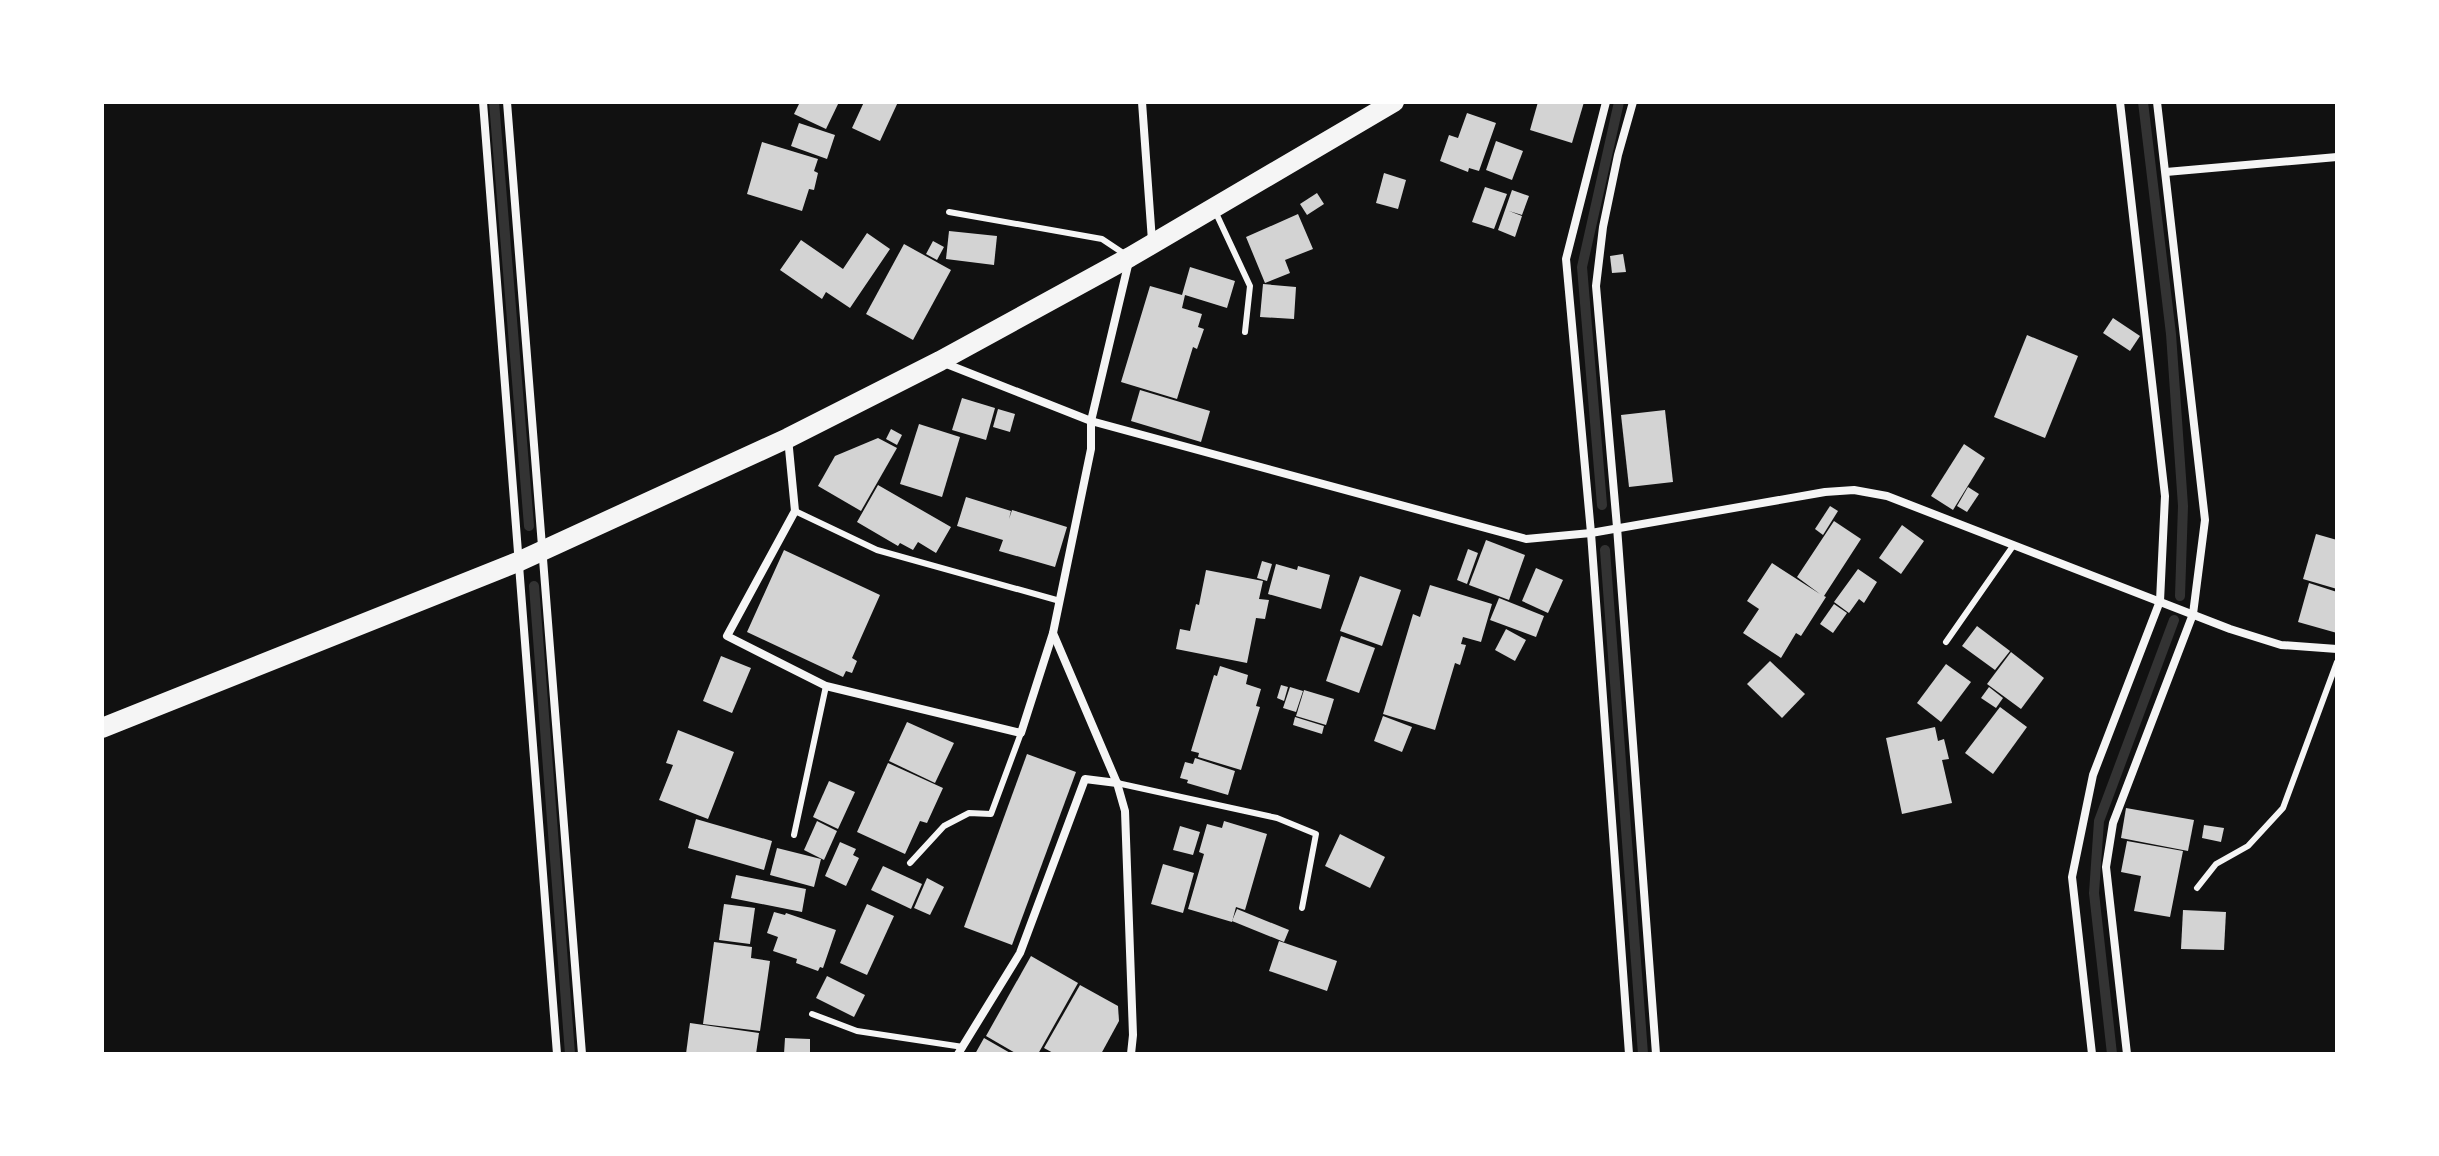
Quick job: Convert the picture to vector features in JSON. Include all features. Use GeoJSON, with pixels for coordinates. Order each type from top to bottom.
{"type":"FeatureCollection","features":[{"type":"Feature","properties":{"kind":"main road"},"geometry":{"type":"LineString","coordinates":[[102,728],[520,561],[788,438],[940,361],[1152,245],[1394,102]]}},
{"type":"Feature","properties":{"kind":"street"},"geometry":{"type":"LineString","coordinates":[[483,102],[557,1054]]}},
{"type":"Feature","properties":{"kind":"street"},"geometry":{"type":"LineString","coordinates":[[507,102],[582,1054]]}},
{"type":"Feature","properties":{"kind":"street"},"geometry":{"type":"LineString","coordinates":[[1142,102],[1152,245]]}},
{"type":"Feature","properties":{"kind":"street"},"geometry":{"type":"LineString","coordinates":[[1606,102],[1566,259],[1591,533],[1629,1054]]}},
{"type":"Feature","properties":{"kind":"street"},"geometry":{"type":"LineString","coordinates":[[1633,102],[1612,184],[1596,286],[1656,1054]]}},
{"type":"Feature","properties":{"kind":"street"},"geometry":{"type":"LineString","coordinates":[[2092,1054],[2072,877],[2093,775],[2160,601],[2165,496],[2120,102]]}},
{"type":"Feature","properties":{"kind":"street"},"geometry":{"type":"LineString","coordinates":[[2127,1054],[2106,867],[2113,823],[2193,614],[2205,520],[2157,102]]}},
{"type":"Feature","properties":{"kind":"street"},"geometry":{"type":"LineString","coordinates":[[2166,172],[2337,157]]}},
{"type":"Feature","properties":{"kind":"street"},"geometry":{"type":"LineString","coordinates":[[788,438],[795,511],[727,636],[826,686],[1021,733],[1053,633],[1091,449],[1091,421],[1130,257]]}},
{"type":"Feature","properties":{"kind":"street"},"geometry":{"type":"LineString","coordinates":[[940,361],[1091,421],[1526,539],[1591,533],[1825,492],[1854,490],[1887,496],[2230,629],[2281,645],[2337,649]]}},
{"type":"Feature","properties":{"kind":"street"},"geometry":{"type":"LineString","coordinates":[[1053,633],[1117,783],[1125,811],[1133,1035],[1131,1054]]}},
{"type":"Feature","properties":{"kind":"street"},"geometry":{"type":"LineString","coordinates":[[961,1050],[1020,953],[1085,779],[1117,783]]}},
{"type":"Feature","properties":{"kind":"lane"},"geometry":{"type":"LineString","coordinates":[[1214,208],[1250,286],[1245,332]]}},
{"type":"Feature","properties":{"kind":"lane"},"geometry":{"type":"LineString","coordinates":[[949,212],[1102,239],[1130,257]]}},
{"type":"Feature","properties":{"kind":"lane"},"geometry":{"type":"LineString","coordinates":[[795,511],[877,550],[1060,601]]}},
{"type":"Feature","properties":{"kind":"lane"},"geometry":{"type":"LineString","coordinates":[[1946,642],[2013,546]]}},
{"type":"Feature","properties":{"kind":"lane"},"geometry":{"type":"LineString","coordinates":[[2197,888],[2216,864],[2248,846],[2283,808],[2337,662]]}},
{"type":"Feature","properties":{"kind":"lane"},"geometry":{"type":"LineString","coordinates":[[794,835],[826,686]]}},
{"type":"Feature","properties":{"kind":"lane"},"geometry":{"type":"LineString","coordinates":[[910,863],[944,826],[969,813],[991,814],[1021,733]]}},
{"type":"Feature","properties":{"kind":"lane"},"geometry":{"type":"LineString","coordinates":[[1117,783],[1277,818],[1316,834],[1302,908]]}},
{"type":"Feature","properties":{"kind":"lane"},"geometry":{"type":"LineString","coordinates":[[812,1014],[857,1031],[961,1050]]}},
{"type":"Feature","properties":{"kind":"building"},"geometry":{"type":"Polygon","coordinates":[[[800,102],[839,102],[826,129],[794,114],[800,102]]]}},
{"type":"Feature","properties":{"kind":"building"},"geometry":{"type":"Polygon","coordinates":[[[864,102],[898,102],[880,141],[852,128],[864,102]]]}},
{"type":"Feature","properties":{"kind":"building"},"geometry":{"type":"Polygon","coordinates":[[[1538,102],[1584,102],[1572,143],[1530,130],[1538,102]]]}},
{"type":"Feature","properties":{"kind":"building"},"geometry":{"type":"Polygon","coordinates":[[[1467,113],[1496,123],[1479,171],[1469,168],[1468,172],[1440,161],[1449,135],[1458,138],[1467,113]]]}},
{"type":"Feature","properties":{"kind":"building"},"geometry":{"type":"Polygon","coordinates":[[[799,123],[835,135],[827,159],[791,146],[799,123]]]}},
{"type":"Feature","properties":{"kind":"building"},"geometry":{"type":"Polygon","coordinates":[[[1496,141],[1523,151],[1512,180],[1486,170],[1496,141]]]}},
{"type":"Feature","properties":{"kind":"building"},"geometry":{"type":"Polygon","coordinates":[[[762,142],[818,159],[814,171],[818,173],[814,190],[809,189],[802,211],[747,194],[762,142]]]}},
{"type":"Feature","properties":{"kind":"building"},"geometry":{"type":"Polygon","coordinates":[[[1384,173],[1406,180],[1398,209],[1376,203],[1384,173]]]}},
{"type":"Feature","properties":{"kind":"building"},"geometry":{"type":"Polygon","coordinates":[[[1485,187],[1507,194],[1494,229],[1472,222],[1485,187]]]}},
{"type":"Feature","properties":{"kind":"building"},"geometry":{"type":"Polygon","coordinates":[[[1512,190],[1529,196],[1522,215],[1509,211],[1522,216],[1515,237],[1498,230],[1512,190]]]}},
{"type":"Feature","properties":{"kind":"building"},"geometry":{"type":"Polygon","coordinates":[[[1317,193],[1324,204],[1307,215],[1300,204],[1317,193]]]}},
{"type":"Feature","properties":{"kind":"building"},"geometry":{"type":"Polygon","coordinates":[[[1298,214],[1313,249],[1285,260],[1290,273],[1265,283],[1246,237],[1298,214]]]}},
{"type":"Feature","properties":{"kind":"building"},"geometry":{"type":"Polygon","coordinates":[[[949,231],[997,236],[994,265],[946,259],[949,231]]]}},
{"type":"Feature","properties":{"kind":"building"},"geometry":{"type":"Polygon","coordinates":[[[867,233],[890,249],[850,308],[826,292],[822,299],[780,270],[801,240],[843,269],[867,233]]]}},
{"type":"Feature","properties":{"kind":"building"},"geometry":{"type":"Polygon","coordinates":[[[933,241],[944,247],[937,260],[926,254],[933,241]]]}},
{"type":"Feature","properties":{"kind":"building"},"geometry":{"type":"Polygon","coordinates":[[[904,244],[951,270],[913,340],[866,314],[904,244]]]}},
{"type":"Feature","properties":{"kind":"building"},"geometry":{"type":"Polygon","coordinates":[[[1623,254],[1626,272],[1612,273],[1610,256],[1623,254]]]}},
{"type":"Feature","properties":{"kind":"building"},"geometry":{"type":"Polygon","coordinates":[[[1190,267],[1235,281],[1227,308],[1185,295],[1182,308],[1202,314],[1198,327],[1204,329],[1197,349],[1193,347],[1177,399],[1121,382],[1150,286],[1182,295],[1190,267]]]}},
{"type":"Feature","properties":{"kind":"building"},"geometry":{"type":"Polygon","coordinates":[[[1263,284],[1296,287],[1294,319],[1260,317],[1263,284]]]}},
{"type":"Feature","properties":{"kind":"building"},"geometry":{"type":"Polygon","coordinates":[[[2113,318],[2140,336],[2130,351],[2103,333],[2113,318]]]}},
{"type":"Feature","properties":{"kind":"building"},"geometry":{"type":"Polygon","coordinates":[[[2027,335],[2078,356],[2045,438],[1994,417],[2027,335]]]}},
{"type":"Feature","properties":{"kind":"building"},"geometry":{"type":"Polygon","coordinates":[[[1140,390],[1210,411],[1201,442],[1131,421],[1140,390]]]}},
{"type":"Feature","properties":{"kind":"building"},"geometry":{"type":"Polygon","coordinates":[[[962,398],[995,408],[986,440],[952,430],[962,398]]]}},
{"type":"Feature","properties":{"kind":"building"},"geometry":{"type":"Polygon","coordinates":[[[998,409],[1015,414],[1010,432],[993,427],[998,409]]]}},
{"type":"Feature","properties":{"kind":"building"},"geometry":{"type":"Polygon","coordinates":[[[1665,410],[1673,482],[1629,487],[1621,415],[1665,410]]]}},
{"type":"Feature","properties":{"kind":"building"},"geometry":{"type":"Polygon","coordinates":[[[919,424],[960,437],[942,497],[900,484],[919,424]]]}},
{"type":"Feature","properties":{"kind":"building"},"geometry":{"type":"Polygon","coordinates":[[[891,429],[902,435],[897,445],[886,439],[891,429]]]}},
{"type":"Feature","properties":{"kind":"building"},"geometry":{"type":"Polygon","coordinates":[[[878,438],[897,448],[861,511],[818,486],[835,456],[878,438]]]}},
{"type":"Feature","properties":{"kind":"building"},"geometry":{"type":"Polygon","coordinates":[[[1964,444],[1985,458],[1953,510],[1931,496],[1964,444]]]}},
{"type":"Feature","properties":{"kind":"building"},"geometry":{"type":"Polygon","coordinates":[[[878,485],[951,527],[936,553],[918,542],[913,550],[900,543],[898,546],[857,522],[878,485]]]}},
{"type":"Feature","properties":{"kind":"building"},"geometry":{"type":"Polygon","coordinates":[[[1968,487],[1979,494],[1967,512],[1957,506],[1968,487]]]}},
{"type":"Feature","properties":{"kind":"building"},"geometry":{"type":"Polygon","coordinates":[[[966,497],[1011,511],[1009,519],[1012,510],[1067,527],[1055,567],[999,551],[1003,540],[957,526],[966,497]]]}},
{"type":"Feature","properties":{"kind":"building"},"geometry":{"type":"Polygon","coordinates":[[[1830,506],[1838,511],[1823,535],[1815,529],[1830,506]]]}},
{"type":"Feature","properties":{"kind":"building"},"geometry":{"type":"Polygon","coordinates":[[[1834,521],[1861,539],[1801,636],[1796,633],[1781,658],[1743,633],[1759,609],[1747,601],[1772,563],[1820,594],[1797,577],[1834,521]]]}},
{"type":"Feature","properties":{"kind":"building"},"geometry":{"type":"Polygon","coordinates":[[[1902,525],[1924,541],[1901,574],[1879,558],[1902,525]]]}},
{"type":"Feature","properties":{"kind":"building"},"geometry":{"type":"Polygon","coordinates":[[[2316,534],[2337,540],[2337,589],[2303,579],[2316,534]]]}},
{"type":"Feature","properties":{"kind":"building"},"geometry":{"type":"Polygon","coordinates":[[[1486,540],[1525,555],[1509,600],[1469,585],[1486,540]]]}},
{"type":"Feature","properties":{"kind":"building"},"geometry":{"type":"Polygon","coordinates":[[[1468,549],[1478,553],[1467,584],[1457,580],[1468,549]]]}},
{"type":"Feature","properties":{"kind":"building"},"geometry":{"type":"Polygon","coordinates":[[[784,550],[880,595],[852,658],[857,661],[852,673],[846,671],[843,677],[747,632],[784,550]]]}},
{"type":"Feature","properties":{"kind":"building"},"geometry":{"type":"Polygon","coordinates":[[[1262,561],[1272,564],[1267,581],[1257,578],[1262,561]]]}},
{"type":"Feature","properties":{"kind":"building"},"geometry":{"type":"Polygon","coordinates":[[[1276,564],[1297,570],[1298,566],[1330,575],[1321,609],[1268,594],[1276,564]]]}},
{"type":"Feature","properties":{"kind":"building"},"geometry":{"type":"Polygon","coordinates":[[[1536,568],[1563,580],[1548,613],[1522,601],[1536,568]]]}},
{"type":"Feature","properties":{"kind":"building"},"geometry":{"type":"Polygon","coordinates":[[[1858,569],[1877,582],[1864,603],[1859,599],[1849,613],[1834,602],[1858,569]]]}},
{"type":"Feature","properties":{"kind":"building"},"geometry":{"type":"Polygon","coordinates":[[[1206,570],[1263,581],[1259,599],[1269,600],[1265,619],[1256,618],[1247,663],[1176,649],[1180,629],[1190,631],[1206,570]]]}},
{"type":"Feature","properties":{"kind":"building"},"geometry":{"type":"Polygon","coordinates":[[[1360,576],[1401,590],[1382,646],[1340,631],[1360,576]]]}},
{"type":"Feature","properties":{"kind":"building"},"geometry":{"type":"Polygon","coordinates":[[[2309,583],[2337,592],[2337,633],[2298,622],[2309,583]]]}},
{"type":"Feature","properties":{"kind":"building"},"geometry":{"type":"Polygon","coordinates":[[[1430,585],[1492,604],[1481,642],[1463,637],[1461,644],[1466,645],[1460,665],[1455,663],[1435,730],[1383,714],[1413,614],[1420,617],[1430,585]]]}},
{"type":"Feature","properties":{"kind":"building"},"geometry":{"type":"Polygon","coordinates":[[[1499,598],[1544,616],[1536,637],[1490,620],[1499,598]]]}},
{"type":"Feature","properties":{"kind":"building"},"geometry":{"type":"Polygon","coordinates":[[[1834,604],[1847,613],[1833,633],[1820,624],[1834,604]]]}},
{"type":"Feature","properties":{"kind":"building"},"geometry":{"type":"Polygon","coordinates":[[[1977,626],[2010,651],[1995,670],[1962,646],[1977,626]]]}},
{"type":"Feature","properties":{"kind":"building"},"geometry":{"type":"Polygon","coordinates":[[[1506,629],[1526,640],[1515,661],[1495,650],[1506,629]]]}},
{"type":"Feature","properties":{"kind":"building"},"geometry":{"type":"Polygon","coordinates":[[[1341,636],[1375,648],[1359,693],[1326,681],[1341,636]]]}},
{"type":"Feature","properties":{"kind":"building"},"geometry":{"type":"Polygon","coordinates":[[[2011,652],[2044,678],[2021,709],[1987,684],[2011,652]]]}},
{"type":"Feature","properties":{"kind":"building"},"geometry":{"type":"Polygon","coordinates":[[[721,656],[751,668],[732,713],[703,701],[721,656]]]}},
{"type":"Feature","properties":{"kind":"building"},"geometry":{"type":"Polygon","coordinates":[[[1770,661],[1805,694],[1782,718],[1747,684],[1770,661]]]}},
{"type":"Feature","properties":{"kind":"building"},"geometry":{"type":"Polygon","coordinates":[[[1946,664],[1971,682],[1941,722],[1917,703],[1946,664]]]}},
{"type":"Feature","properties":{"kind":"building"},"geometry":{"type":"Polygon","coordinates":[[[1220,666],[1248,675],[1246,684],[1261,689],[1256,706],[1260,707],[1241,770],[1198,757],[1199,753],[1191,751],[1214,675],[1217,676],[1220,666]]]}},
{"type":"Feature","properties":{"kind":"building"},"geometry":{"type":"Polygon","coordinates":[[[1281,685],[1288,687],[1284,701],[1277,698],[1281,685]]]}},
{"type":"Feature","properties":{"kind":"building"},"geometry":{"type":"Polygon","coordinates":[[[1290,687],[1303,691],[1296,712],[1283,708],[1290,687]]]}},
{"type":"Feature","properties":{"kind":"building"},"geometry":{"type":"Polygon","coordinates":[[[1989,687],[2003,698],[1996,708],[1981,698],[1989,687]]]}},
{"type":"Feature","properties":{"kind":"building"},"geometry":{"type":"Polygon","coordinates":[[[1304,690],[1334,699],[1326,725],[1296,716],[1304,690]]]}},
{"type":"Feature","properties":{"kind":"building"},"geometry":{"type":"Polygon","coordinates":[[[2000,707],[2027,727],[1993,774],[1965,753],[2000,707]]]}},
{"type":"Feature","properties":{"kind":"building"},"geometry":{"type":"Polygon","coordinates":[[[1383,716],[1412,727],[1402,752],[1374,741],[1383,716]]]}},
{"type":"Feature","properties":{"kind":"building"},"geometry":{"type":"Polygon","coordinates":[[[1295,717],[1324,726],[1322,734],[1293,725],[1295,717]]]}},
{"type":"Feature","properties":{"kind":"building"},"geometry":{"type":"Polygon","coordinates":[[[907,722],[954,743],[935,783],[889,761],[907,722]]]}},
{"type":"Feature","properties":{"kind":"building"},"geometry":{"type":"Polygon","coordinates":[[[1935,727],[1938,741],[1944,739],[1949,759],[1942,760],[1952,803],[1902,814],[1886,738],[1935,727]]]}},
{"type":"Feature","properties":{"kind":"building"},"geometry":{"type":"Polygon","coordinates":[[[678,730],[734,752],[708,819],[659,800],[673,765],[666,763],[678,730]]]}},
{"type":"Feature","properties":{"kind":"building"},"geometry":{"type":"Polygon","coordinates":[[[1027,754],[1076,772],[1012,945],[964,927],[1027,754]]]}},
{"type":"Feature","properties":{"kind":"building"},"geometry":{"type":"Polygon","coordinates":[[[1195,758],[1235,771],[1228,795],[1180,778],[1185,762],[1193,764],[1195,758]]]}},
{"type":"Feature","properties":{"kind":"building"},"geometry":{"type":"Polygon","coordinates":[[[888,763],[943,788],[927,823],[920,821],[905,854],[857,832],[888,763]]]}},
{"type":"Feature","properties":{"kind":"building"},"geometry":{"type":"Polygon","coordinates":[[[829,781],[855,792],[838,829],[813,817],[829,781]]]}},
{"type":"Feature","properties":{"kind":"building"},"geometry":{"type":"Polygon","coordinates":[[[2126,808],[2194,820],[2188,851],[2121,838],[2126,808]]]}},
{"type":"Feature","properties":{"kind":"building"},"geometry":{"type":"Polygon","coordinates":[[[696,819],[772,841],[764,870],[688,848],[696,819]]]}},
{"type":"Feature","properties":{"kind":"building"},"geometry":{"type":"Polygon","coordinates":[[[817,821],[837,831],[824,860],[804,850],[817,821]]]}},
{"type":"Feature","properties":{"kind":"building"},"geometry":{"type":"Polygon","coordinates":[[[1224,821],[1267,834],[1245,910],[1236,907],[1232,922],[1188,909],[1204,854],[1199,852],[1207,824],[1222,828],[1224,821]]]}},
{"type":"Feature","properties":{"kind":"building"},"geometry":{"type":"Polygon","coordinates":[[[2204,825],[2224,828],[2221,842],[2202,838],[2204,825]]]}},
{"type":"Feature","properties":{"kind":"building"},"geometry":{"type":"Polygon","coordinates":[[[1180,826],[1200,832],[1193,855],[1173,850],[1180,826]]]}},
{"type":"Feature","properties":{"kind":"building"},"geometry":{"type":"Polygon","coordinates":[[[1340,834],[1385,857],[1370,888],[1325,866],[1340,834]]]}},
{"type":"Feature","properties":{"kind":"building"},"geometry":{"type":"Polygon","coordinates":[[[2127,841],[2183,851],[2170,917],[2134,911],[2141,876],[2121,872],[2127,841]]]}},
{"type":"Feature","properties":{"kind":"building"},"geometry":{"type":"Polygon","coordinates":[[[840,842],[856,849],[853,855],[859,858],[846,886],[825,876],[840,842]]]}},
{"type":"Feature","properties":{"kind":"building"},"geometry":{"type":"Polygon","coordinates":[[[777,848],[821,859],[814,887],[770,875],[777,848]]]}},
{"type":"Feature","properties":{"kind":"building"},"geometry":{"type":"Polygon","coordinates":[[[1163,864],[1194,873],[1183,913],[1151,904],[1163,864]]]}},
{"type":"Feature","properties":{"kind":"building"},"geometry":{"type":"Polygon","coordinates":[[[883,866],[922,884],[911,909],[871,890],[883,866]]]}},
{"type":"Feature","properties":{"kind":"building"},"geometry":{"type":"Polygon","coordinates":[[[736,875],[806,889],[802,912],[731,898],[736,875]]]}},
{"type":"Feature","properties":{"kind":"building"},"geometry":{"type":"Polygon","coordinates":[[[927,878],[944,887],[930,915],[914,908],[927,878]]]}},
{"type":"Feature","properties":{"kind":"building"},"geometry":{"type":"Polygon","coordinates":[[[724,904],[755,908],[750,944],[719,940],[724,904]]]}},
{"type":"Feature","properties":{"kind":"building"},"geometry":{"type":"Polygon","coordinates":[[[867,904],[894,916],[867,975],[840,963],[867,904]]]}},
{"type":"Feature","properties":{"kind":"building"},"geometry":{"type":"Polygon","coordinates":[[[1237,909],[1289,930],[1284,942],[1232,921],[1237,909]]]}},
{"type":"Feature","properties":{"kind":"building"},"geometry":{"type":"Polygon","coordinates":[[[2183,910],[2226,912],[2224,950],[2181,949],[2183,910]]]}},
{"type":"Feature","properties":{"kind":"building"},"geometry":{"type":"Polygon","coordinates":[[[774,912],[836,930],[823,968],[820,967],[818,971],[796,963],[797,959],[773,951],[778,937],[767,933],[774,912]]]}},
{"type":"Feature","properties":{"kind":"building"},"geometry":{"type":"Polygon","coordinates":[[[1279,941],[1337,961],[1327,991],[1269,971],[1279,941]]]}},
{"type":"Feature","properties":{"kind":"building"},"geometry":{"type":"Polygon","coordinates":[[[714,942],[752,947],[751,958],[770,961],[760,1031],[703,1024],[714,942]]]}},
{"type":"Feature","properties":{"kind":"building"},"geometry":{"type":"Polygon","coordinates":[[[1031,956],[1078,983],[1038,1054],[1017,1054],[986,1036],[1031,956]]]}},
{"type":"Feature","properties":{"kind":"building"},"geometry":{"type":"Polygon","coordinates":[[[827,976],[865,995],[854,1017],[816,998],[827,976]]]}},
{"type":"Feature","properties":{"kind":"building"},"geometry":{"type":"Polygon","coordinates":[[[1080,985],[1118,1006],[1119,1021],[1101,1054],[1055,1054],[1044,1048],[1080,985]]]}},
{"type":"Feature","properties":{"kind":"building"},"geometry":{"type":"Polygon","coordinates":[[[690,1023],[759,1033],[756,1054],[686,1054],[690,1023]]]}},
{"type":"Feature","properties":{"kind":"building"},"geometry":{"type":"Polygon","coordinates":[[[785,1038],[810,1039],[810,1054],[784,1054],[785,1038]]]}},
{"type":"Feature","properties":{"kind":"building"},"geometry":{"type":"Polygon","coordinates":[[[984,1038],[1012,1054],[975,1054],[984,1038]]]}},
{"type":"Feature","properties":{"kind":"waterway"},"geometry":{"type":"LineString","coordinates":[[494,102],[529,526]]}},
{"type":"Feature","properties":{"kind":"waterway"},"geometry":{"type":"LineString","coordinates":[[1602,505],[1582,267],[1619,102]]}},
{"type":"Feature","properties":{"kind":"waterway"},"geometry":{"type":"LineString","coordinates":[[2143,102],[2171,334],[2183,506],[2180,596]]}},
{"type":"Feature","properties":{"kind":"waterway"},"geometry":{"type":"LineString","coordinates":[[1605,550],[1643,1054]]}},
{"type":"Feature","properties":{"kind":"waterway"},"geometry":{"type":"LineString","coordinates":[[534,586],[570,1054]]}},
{"type":"Feature","properties":{"kind":"waterway"},"geometry":{"type":"LineString","coordinates":[[2112,1054],[2094,893],[2099,821],[2174,620]]}}]}
